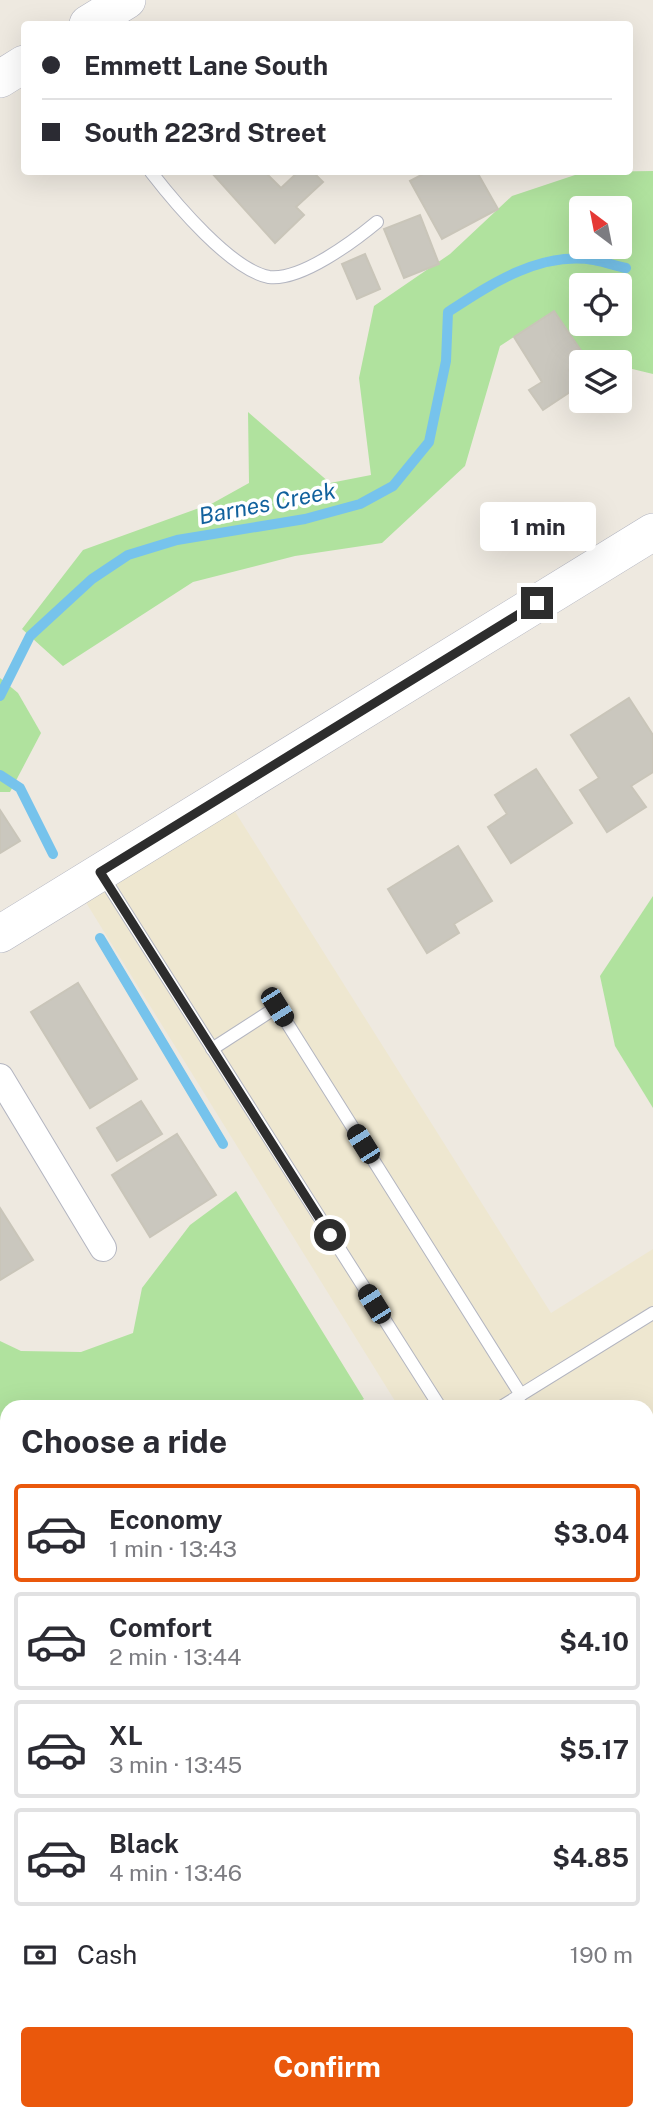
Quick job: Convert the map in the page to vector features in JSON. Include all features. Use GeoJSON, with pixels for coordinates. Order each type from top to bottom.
{"type":"FeatureCollection","features":[{"type":"Feature","properties":{"kind":"street"},"geometry":{"type":"LineString","coordinates":[[92,21],[122,1]]}},
{"type":"Feature","properties":{"kind":"street"},"geometry":{"type":"LineString","coordinates":[[0,79],[21,66]]}},
{"type":"Feature","properties":{"kind":"street"},"geometry":{"type":"LineString","coordinates":[[0,934],[653,532]]}},
{"type":"Feature","properties":{"kind":"street"},"geometry":{"type":"LineString","coordinates":[[0,1077],[103,1248]]}},
{"type":"Feature","properties":{"kind":"lane"},"geometry":{"type":"LineString","coordinates":[[154,175],[212,240],[244,268],[270,277],[289,275],[342,250],[377,222]]}},
{"type":"Feature","properties":{"kind":"lane"},"geometry":{"type":"LineString","coordinates":[[100,872],[436,1400]]}},
{"type":"Feature","properties":{"kind":"lane"},"geometry":{"type":"LineString","coordinates":[[212,1049],[277,1007],[521,1395]]}},
{"type":"Feature","properties":{"kind":"lane"},"geometry":{"type":"LineString","coordinates":[[513,1400],[653,1313]]}},
{"type":"Feature","properties":{"kind":"shaded area"},"geometry":{"type":"Polygon","coordinates":[[[234,810],[551,1313],[653,1249],[653,1400],[394,1400],[85,901],[234,810]]]}},
{"type":"Feature","properties":{"kind":"green space"},"geometry":{"type":"Polygon","coordinates":[[[633,171],[653,171],[653,374],[632,369],[632,350],[581,350],[571,336],[632,336],[632,273],[569,273],[569,333],[554,311],[500,346],[465,466],[382,543],[295,556],[193,582],[63,666],[22,629],[83,550],[213,503],[249,483],[248,412],[330,483],[371,475],[359,378],[374,306],[450,254],[512,196],[575,175],[633,175],[633,171]]]}},
{"type":"Feature","properties":{"kind":"green space"},"geometry":{"type":"Polygon","coordinates":[[[0,678],[18,693],[41,733],[10,792],[0,792],[0,678]]]}},
{"type":"Feature","properties":{"kind":"green space"},"geometry":{"type":"Polygon","coordinates":[[[653,896],[653,1108],[615,1046],[600,976],[653,896]]]}},
{"type":"Feature","properties":{"kind":"green space"},"geometry":{"type":"Polygon","coordinates":[[[236,1191],[364,1399],[0,1400],[0,1341],[21,1351],[81,1352],[133,1333],[142,1288],[190,1225],[236,1191]]]}},
{"type":"Feature","properties":{"kind":"building"},"geometry":{"type":"Polygon","coordinates":[[[214,175],[268,175],[281,188],[295,175],[316,175],[323,182],[296,207],[304,215],[275,243],[214,175]]]}},
{"type":"Feature","properties":{"kind":"building"},"geometry":{"type":"Polygon","coordinates":[[[421,175],[479,175],[498,209],[442,239],[410,181],[421,175]]]}},
{"type":"Feature","properties":{"kind":"building"},"geometry":{"type":"Polygon","coordinates":[[[420,215],[439,264],[404,278],[384,229],[420,215]]]}},
{"type":"Feature","properties":{"kind":"building"},"geometry":{"type":"Polygon","coordinates":[[[365,254],[380,289],[357,299],[342,264],[365,254]]]}},
{"type":"Feature","properties":{"kind":"building"},"geometry":{"type":"Polygon","coordinates":[[[554,311],[581,350],[569,350],[569,393],[543,410],[529,390],[542,382],[514,337],[554,311]]]}},
{"type":"Feature","properties":{"kind":"building"},"geometry":{"type":"Polygon","coordinates":[[[629,698],[653,735],[653,772],[631,786],[646,807],[607,832],[580,790],[599,778],[571,735],[629,698]]]}},
{"type":"Feature","properties":{"kind":"building"},"geometry":{"type":"Polygon","coordinates":[[[536,769],[572,823],[511,863],[488,827],[507,814],[495,795],[536,769]]]}},
{"type":"Feature","properties":{"kind":"building"},"geometry":{"type":"Polygon","coordinates":[[[0,810],[20,841],[0,853],[0,810]]]}},
{"type":"Feature","properties":{"kind":"building"},"geometry":{"type":"Polygon","coordinates":[[[458,846],[492,901],[454,924],[459,933],[427,953],[388,889],[458,846]]]}},
{"type":"Feature","properties":{"kind":"building"},"geometry":{"type":"Polygon","coordinates":[[[78,983],[137,1079],[90,1108],[31,1012],[78,983]]]}},
{"type":"Feature","properties":{"kind":"building"},"geometry":{"type":"Polygon","coordinates":[[[141,1101],[162,1134],[117,1161],[97,1128],[141,1101]]]}},
{"type":"Feature","properties":{"kind":"building"},"geometry":{"type":"Polygon","coordinates":[[[177,1134],[216,1195],[150,1237],[112,1175],[177,1134]]]}},
{"type":"Feature","properties":{"kind":"building"},"geometry":{"type":"Polygon","coordinates":[[[0,1208],[33,1260],[0,1280],[0,1208]]]}},
{"type":"Feature","properties":{"kind":"waterway","name":"Barnes Creek"},"geometry":{"type":"LineString","coordinates":[[0,696],[30,636],[92,579],[128,555],[177,540],[305,519],[360,504],[393,486],[429,442],[446,361],[448,312],[517,272],[554,260],[594,260],[626,268]]}},
{"type":"Feature","properties":{"kind":"waterway"},"geometry":{"type":"LineString","coordinates":[[0,775],[20,788],[53,854]]}},
{"type":"Feature","properties":{"kind":"waterway"},"geometry":{"type":"LineString","coordinates":[[100,938],[223,1144]]}},
{"type":"Feature","properties":{"kind":"route"},"geometry":{"type":"LineString","coordinates":[[330,1235],[100,872],[537,603]]}}]}
